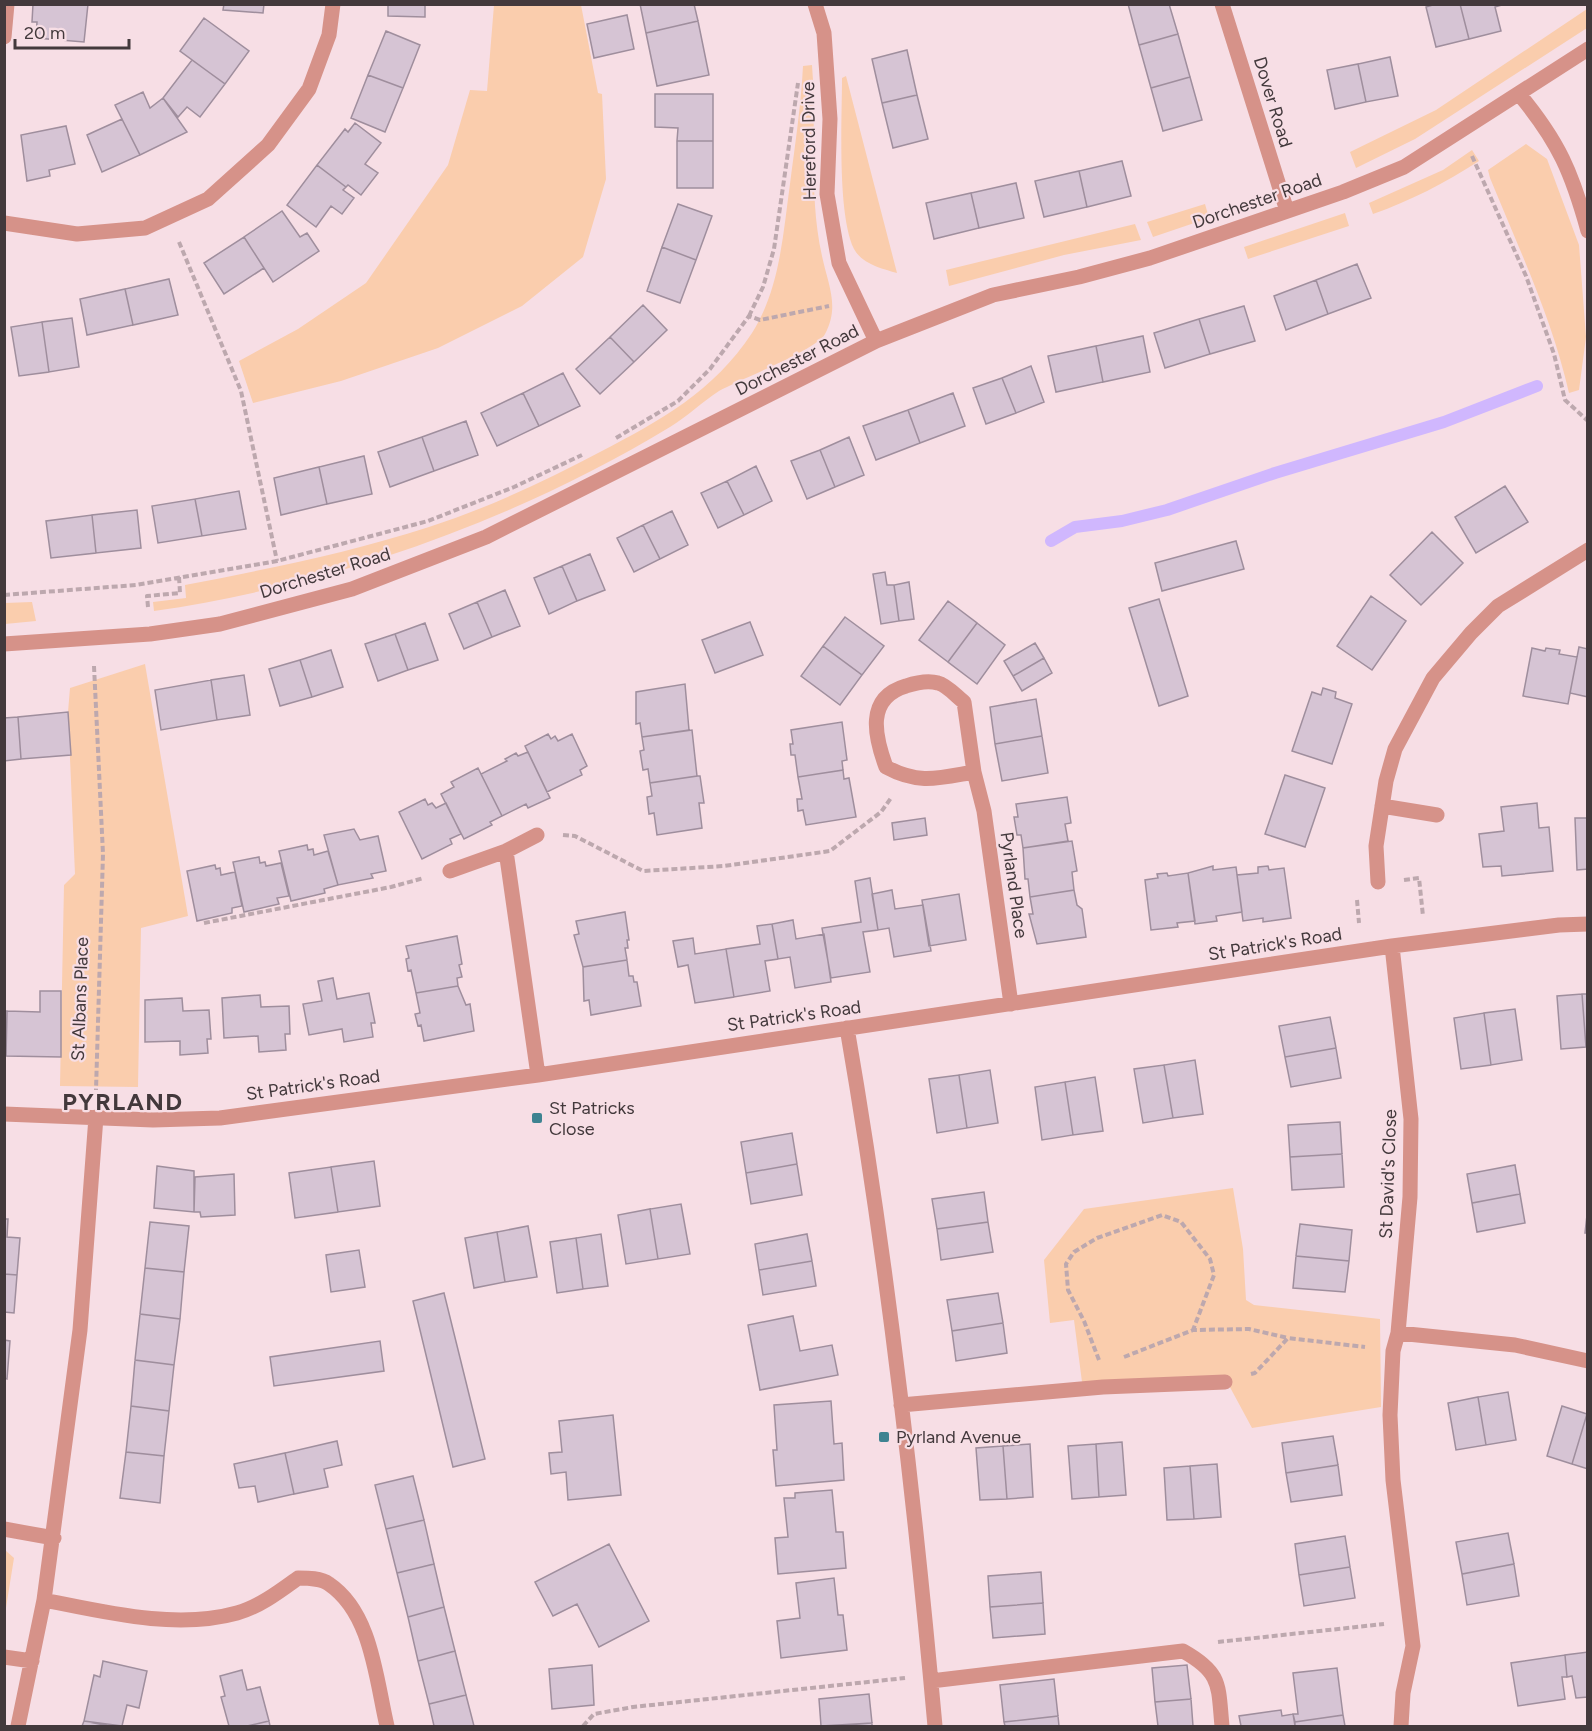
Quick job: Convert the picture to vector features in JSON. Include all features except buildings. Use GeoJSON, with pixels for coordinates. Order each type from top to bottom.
{"type":"FeatureCollection","features":[{"type":"Feature","properties":{"kind":"street"},"geometry":{"type":"LineString","coordinates":[[4,37],[7,4]]}},
{"type":"Feature","properties":{"kind":"street"},"geometry":{"type":"LineString","coordinates":[[4,223],[77,234],[145,228],[207,199],[268,145],[309,89],[329,35],[333,4]]}},
{"type":"Feature","properties":{"kind":"street","name":"Hereford Drive"},"geometry":{"type":"LineString","coordinates":[[815,4],[824,33],[830,119],[827,194],[839,263],[876,341]]}},
{"type":"Feature","properties":{"kind":"street","name":"Dover Road"},"geometry":{"type":"LineString","coordinates":[[1222,4],[1287,211]]}},
{"type":"Feature","properties":{"kind":"street","name":"Dorchester Road"},"geometry":{"type":"LineString","coordinates":[[4,644],[150,634],[220,624],[352,589],[486,537],[876,341],[993,295],[1079,277],[1150,258],[1287,211],[1404,167],[1587,50]]}},
{"type":"Feature","properties":{"kind":"street"},"geometry":{"type":"LineString","coordinates":[[1520,94],[1552,137],[1572,175],[1587,231]]}},
{"type":"Feature","properties":{"kind":"street"},"geometry":{"type":"LineString","coordinates":[[1378,882],[1377,846],[1382,806],[1395,749],[1433,678],[1470,633],[1498,606],[1587,550]]}},
{"type":"Feature","properties":{"kind":"street","name":"Pyrland Place"},"geometry":{"type":"LineString","coordinates":[[904,777],[886,767],[875,738],[877,711],[893,690],[918,682],[939,683],[964,702],[974,772],[984,811],[1011,1004]]}},
{"type":"Feature","properties":{"kind":"street"},"geometry":{"type":"LineString","coordinates":[[904,777],[927,780],[974,772]]}},
{"type":"Feature","properties":{"kind":"street"},"geometry":{"type":"LineString","coordinates":[[1382,806],[1437,815]]}},
{"type":"Feature","properties":{"kind":"street"},"geometry":{"type":"LineString","coordinates":[[450,871],[506,851],[537,835]]}},
{"type":"Feature","properties":{"kind":"street"},"geometry":{"type":"LineString","coordinates":[[506,851],[538,1075]]}},
{"type":"Feature","properties":{"kind":"street","name":"St Patrick's Road"},"geometry":{"type":"LineString","coordinates":[[4,1114],[153,1120],[220,1118],[538,1075],[1361,950],[1559,925],[1587,924]]}},
{"type":"Feature","properties":{"kind":"street","name":"St David's Close"},"geometry":{"type":"LineString","coordinates":[[1392,946],[1412,1119],[1410,1197],[1398,1333],[1393,1351],[1390,1415],[1393,1480],[1413,1646],[1403,1693],[1401,1726]]}},
{"type":"Feature","properties":{"kind":"street"},"geometry":{"type":"LineString","coordinates":[[847,1028],[878,1224],[901,1405],[935,1726]]}},
{"type":"Feature","properties":{"kind":"street"},"geometry":{"type":"LineString","coordinates":[[18,1726],[44,1600],[54,1538],[80,1330],[96,1118]]}},
{"type":"Feature","properties":{"kind":"street"},"geometry":{"type":"LineString","coordinates":[[1398,1333],[1515,1345],[1587,1360]]}},
{"type":"Feature","properties":{"kind":"street"},"geometry":{"type":"LineString","coordinates":[[901,1405],[1103,1387],[1225,1382]]}},
{"type":"Feature","properties":{"kind":"street"},"geometry":{"type":"LineString","coordinates":[[4,1529],[54,1538]]}},
{"type":"Feature","properties":{"kind":"street"},"geometry":{"type":"LineString","coordinates":[[44,1600],[123,1616],[178,1620],[238,1613],[270,1597],[298,1578],[328,1582],[345,1600],[363,1626],[387,1726]]}},
{"type":"Feature","properties":{"kind":"street"},"geometry":{"type":"LineString","coordinates":[[930,1678],[1183,1651],[1202,1662],[1218,1682],[1222,1726]]}},
{"type":"Feature","properties":{"kind":"street"},"geometry":{"type":"LineString","coordinates":[[4,1657],[32,1661]]}},
{"type":"Feature","properties":{"kind":"path"},"geometry":{"type":"LineString","coordinates":[[609,442],[678,401],[710,369],[749,316],[763,287],[774,249],[798,75]]}},
{"type":"Feature","properties":{"kind":"path"},"geometry":{"type":"LineString","coordinates":[[1460,132],[1526,276],[1554,354],[1564,400],[1587,421]]}},
{"type":"Feature","properties":{"kind":"path"},"geometry":{"type":"LineString","coordinates":[[168,218],[241,391],[277,561]]}},
{"type":"Feature","properties":{"kind":"path"},"geometry":{"type":"LineString","coordinates":[[749,316],[760,320],[856,299]]}},
{"type":"Feature","properties":{"kind":"path"},"geometry":{"type":"LineString","coordinates":[[4,595],[136,585],[277,561],[428,521],[514,487],[588,452]]}},
{"type":"Feature","properties":{"kind":"path"},"geometry":{"type":"LineString","coordinates":[[150,634],[147,596],[180,593],[179,578]]}},
{"type":"Feature","properties":{"kind":"path","name":"St Albans Place"},"geometry":{"type":"LineString","coordinates":[[93,639],[103,854],[96,1118]]}},
{"type":"Feature","properties":{"kind":"path"},"geometry":{"type":"LineString","coordinates":[[537,835],[575,836],[643,871],[724,866],[830,851],[881,812],[904,777]]}},
{"type":"Feature","properties":{"kind":"path"},"geometry":{"type":"LineString","coordinates":[[204,923],[391,888],[450,871]]}},
{"type":"Feature","properties":{"kind":"path"},"geometry":{"type":"LineString","coordinates":[[1361,950],[1356,885],[1419,878],[1426,941]]}},
{"type":"Feature","properties":{"kind":"path"},"geometry":{"type":"LineString","coordinates":[[1103,1387],[1103,1366],[1096,1357],[1084,1321],[1068,1290],[1066,1264],[1074,1252],[1097,1238],[1162,1215],[1181,1222],[1210,1259],[1214,1275],[1193,1330]]}},
{"type":"Feature","properties":{"kind":"path"},"geometry":{"type":"LineString","coordinates":[[1103,1366],[1193,1330],[1249,1329],[1288,1338],[1393,1351]]}},
{"type":"Feature","properties":{"kind":"path"},"geometry":{"type":"LineString","coordinates":[[1225,1382],[1254,1373],[1288,1338]]}},
{"type":"Feature","properties":{"kind":"path"},"geometry":{"type":"LineString","coordinates":[[1183,1651],[1219,1642],[1410,1618]]}},
{"type":"Feature","properties":{"kind":"path"},"geometry":{"type":"LineString","coordinates":[[583,1726],[594,1714],[633,1707],[930,1678]]}},
{"type":"Feature","properties":{"kind":"shaded area"},"geometry":{"type":"Polygon","coordinates":[[[494,5],[581,5],[598,93],[602,94],[606,179],[583,257],[522,306],[438,348],[341,381],[253,403],[239,361],[298,329],[366,283],[448,165],[470,90],[487,91],[494,5]]]}},
{"type":"Feature","properties":{"kind":"shaded area"},"geometry":{"type":"Polygon","coordinates":[[[1587,9],[1587,28],[1415,139],[1356,168],[1350,152],[1436,110],[1587,9]]]}},
{"type":"Feature","properties":{"kind":"shaded area"},"geometry":{"type":"Polygon","coordinates":[[[812,65],[815,209],[832,305],[829,324],[819,341],[719,391],[670,427],[611,461],[486,520],[421,545],[355,566],[221,599],[154,611],[153,602],[186,598],[185,585],[369,545],[451,520],[495,503],[644,428],[703,388],[721,372],[752,333],[769,298],[782,242],[798,125],[803,66],[812,65]]]}},
{"type":"Feature","properties":{"kind":"shaded area"},"geometry":{"type":"Polygon","coordinates":[[[846,76],[897,273],[862,259],[854,249],[849,233],[845,213],[842,166],[842,78],[846,76]]]}},
{"type":"Feature","properties":{"kind":"shaded area"},"geometry":{"type":"Polygon","coordinates":[[[1526,144],[1547,159],[1579,245],[1586,337],[1579,390],[1569,393],[1554,338],[1488,170],[1526,144]]]}},
{"type":"Feature","properties":{"kind":"shaded area"},"geometry":{"type":"Polygon","coordinates":[[[1472,150],[1479,161],[1427,191],[1373,214],[1369,203],[1443,170],[1472,150]]]}},
{"type":"Feature","properties":{"kind":"shaded area"},"geometry":{"type":"Polygon","coordinates":[[[1205,204],[1209,218],[1153,237],[1147,222],[1205,204]]]}},
{"type":"Feature","properties":{"kind":"shaded area"},"geometry":{"type":"Polygon","coordinates":[[[1345,213],[1349,226],[1248,259],[1244,247],[1345,213]]]}},
{"type":"Feature","properties":{"kind":"shaded area"},"geometry":{"type":"Polygon","coordinates":[[[1135,224],[1141,240],[1064,255],[949,286],[946,270],[1135,224]]]}},
{"type":"Feature","properties":{"kind":"shaded area"},"geometry":{"type":"Polygon","coordinates":[[[32,602],[36,621],[5,624],[5,603],[32,602]]]}},
{"type":"Feature","properties":{"kind":"shaded area"},"geometry":{"type":"Polygon","coordinates":[[[145,664],[188,916],[141,928],[138,1087],[60,1086],[64,885],[75,874],[68,712],[70,688],[145,664]]]}},
{"type":"Feature","properties":{"kind":"shaded area"},"geometry":{"type":"Polygon","coordinates":[[[1233,1188],[1243,1249],[1246,1300],[1254,1305],[1380,1319],[1381,1407],[1252,1428],[1225,1378],[1082,1382],[1074,1320],[1050,1323],[1044,1260],[1084,1209],[1233,1188]]]}},
{"type":"Feature","properties":{"kind":"shaded area"},"geometry":{"type":"Polygon","coordinates":[[[5,1550],[14,1558],[5,1614],[5,1550]]]}},
{"type":"Feature","properties":{"kind":"waterway"},"geometry":{"type":"LineString","coordinates":[[1051,541],[1075,527],[1122,521],[1167,510],[1275,473],[1444,422],[1537,386]]}},
{"type":"Feature","properties":{"kind":"place","name":"St Patricks Close"},"geometry":{"type":"Point","coordinates":[537,1118]}},
{"type":"Feature","properties":{"kind":"place","name":"Pyrland Avenue"},"geometry":{"type":"Point","coordinates":[884,1437]}},
{"type":"Feature","properties":{"kind":"district","name":"PYRLAND"},"geometry":{"type":"Point","coordinates":[123,1101]}}]}
